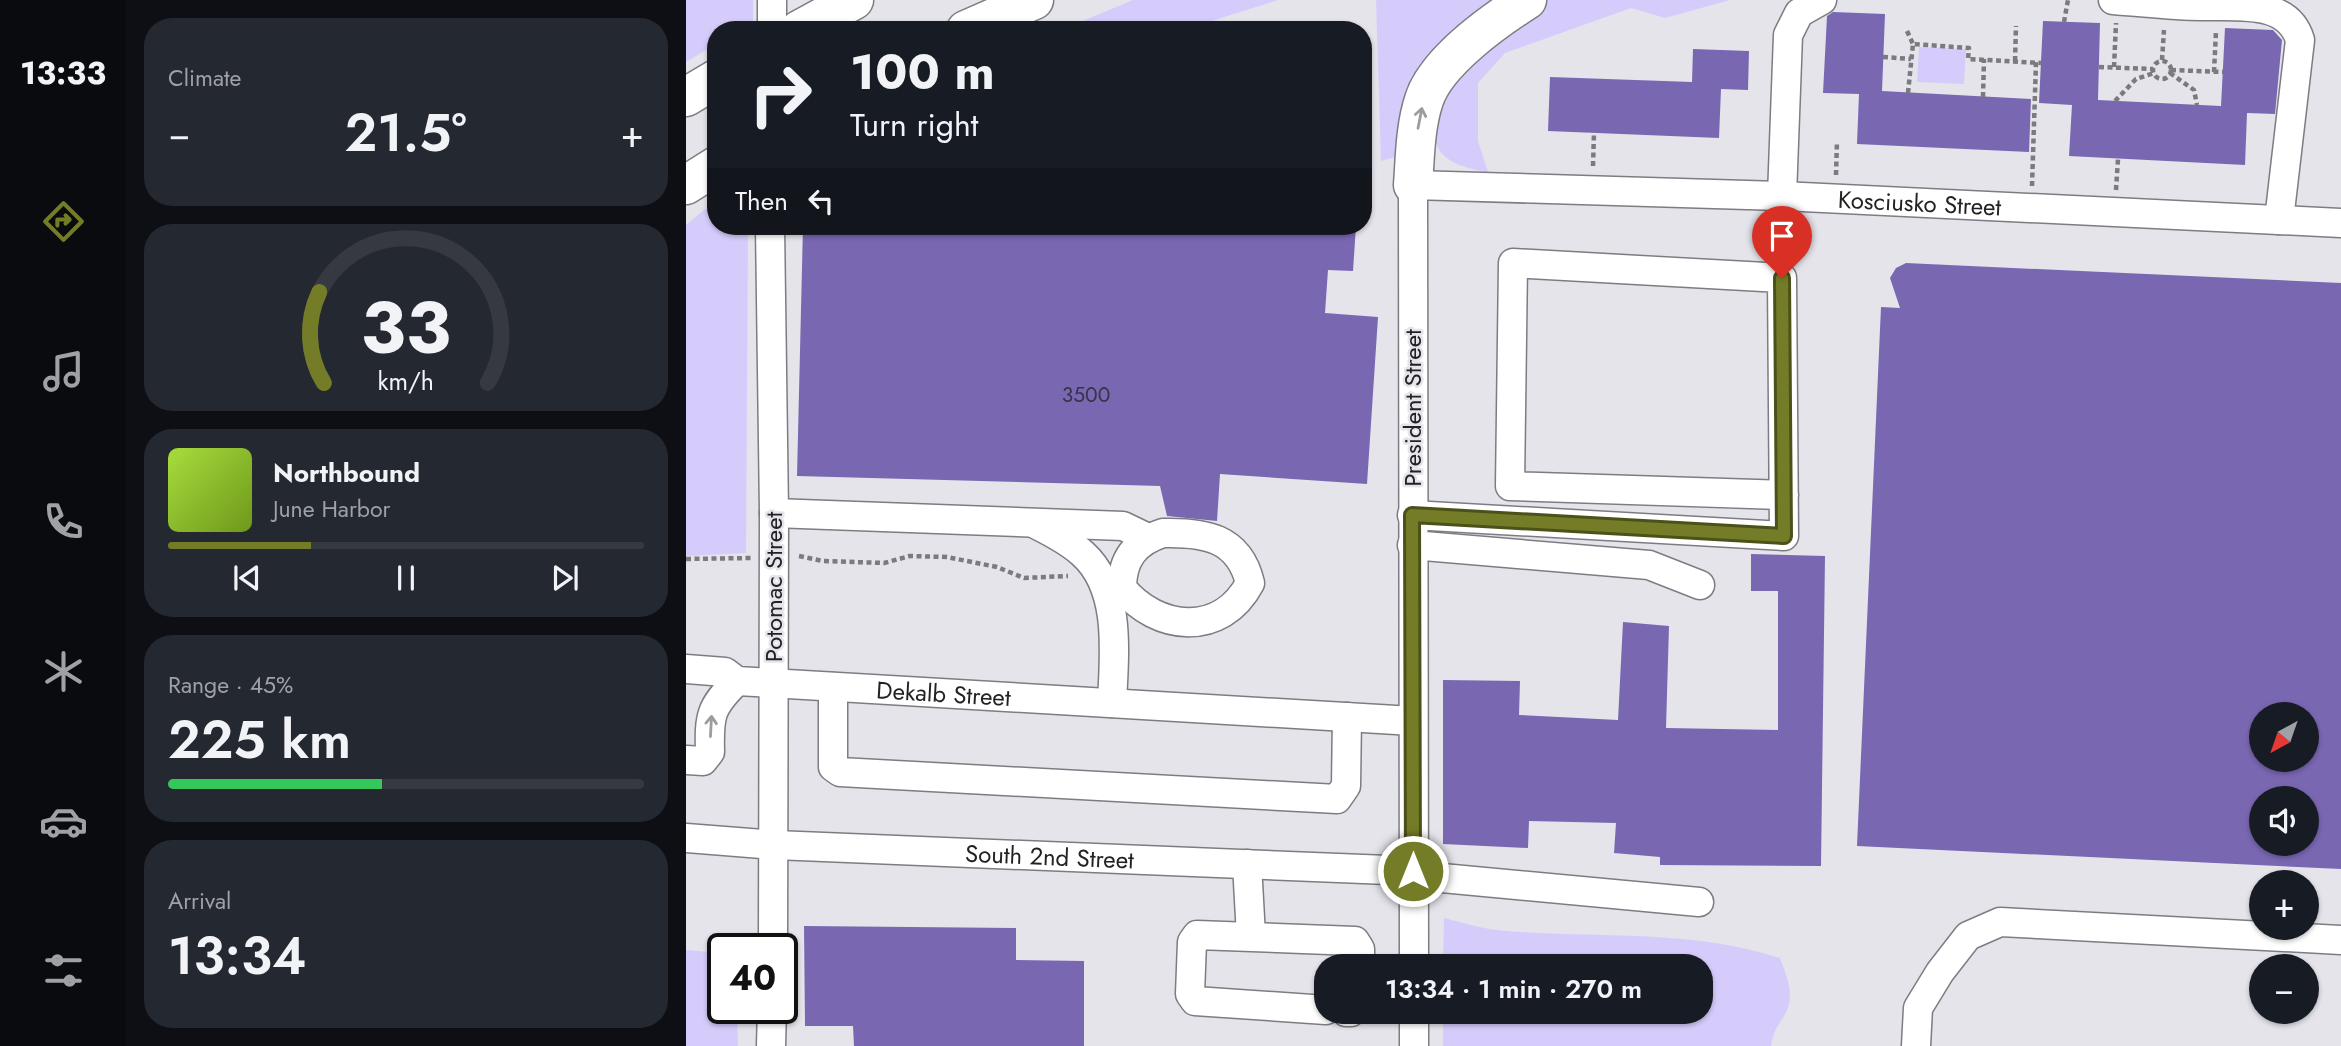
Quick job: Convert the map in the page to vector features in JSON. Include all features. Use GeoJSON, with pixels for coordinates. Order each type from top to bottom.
{"type":"FeatureCollection","features":[{"type":"Feature","properties":{"kind":"highway"},"geometry":{"type":"LineString","coordinates":[[816,21],[854,0]]}},
{"type":"Feature","properties":{"kind":"highway"},"geometry":{"type":"LineString","coordinates":[[986,21],[1034,0]]}},
{"type":"Feature","properties":{"kind":"highway"},"geometry":{"type":"LineString","coordinates":[[1413,185],[1418,127],[1424,100],[1433,80],[1473,41],[1527,0]]}},
{"type":"Feature","properties":{"kind":"street"},"geometry":{"type":"LineString","coordinates":[[772,0],[772,21]]}},
{"type":"Feature","properties":{"kind":"street"},"geometry":{"type":"LineString","coordinates":[[1782,196],[1788,35],[1798,13],[1822,0]]}},
{"type":"Feature","properties":{"kind":"street"},"geometry":{"type":"LineString","coordinates":[[2115,0],[2203,6],[2249,1],[2274,5],[2295,20],[2300,40],[2279,220]]}},
{"type":"Feature","properties":{"kind":"street","name":"Kosciusko Street"},"geometry":{"type":"LineString","coordinates":[[1413,185],[1782,196],[2341,223]]}},
{"type":"Feature","properties":{"kind":"street","name":"President Street"},"geometry":{"type":"LineString","coordinates":[[1413,185],[1414,954]]}},
{"type":"Feature","properties":{"kind":"street","name":"Potomac Street"},"geometry":{"type":"LineString","coordinates":[[769,235],[774,513],[773,933]]}},
{"type":"Feature","properties":{"kind":"street"},"geometry":{"type":"LineString","coordinates":[[1412,515],[1784,536],[1784,495],[1782,278],[1513,263],[1510,486],[1784,495]]}},
{"type":"Feature","properties":{"kind":"street"},"geometry":{"type":"LineString","coordinates":[[1707,493],[1709,532]]}},
{"type":"Feature","properties":{"kind":"street"},"geometry":{"type":"LineString","coordinates":[[774,513],[1123,526],[1148,538]]}},
{"type":"Feature","properties":{"kind":"street"},"geometry":{"type":"LineString","coordinates":[[1035,524],[1059,537],[1090,562],[1114,591],[1137,607],[1166,621],[1199,622],[1225,613],[1241,600],[1250,583],[1245,563],[1230,546],[1210,537],[1185,533],[1163,533],[1148,538],[1134,548],[1122,568],[1114,591],[1112,703]]}},
{"type":"Feature","properties":{"kind":"street"},"geometry":{"type":"LineString","coordinates":[[1412,545],[1649,565],[1700,585]]}},
{"type":"Feature","properties":{"kind":"street","name":"Dekalb Street"},"geometry":{"type":"LineString","coordinates":[[686,669],[725,672],[737,681],[774,684],[1413,721]]}},
{"type":"Feature","properties":{"kind":"street"},"geometry":{"type":"LineString","coordinates":[[686,760],[703,761],[710,752],[709,718],[718,699],[737,681]]}},
{"type":"Feature","properties":{"kind":"street"},"geometry":{"type":"LineString","coordinates":[[833,687],[833,766],[840,772],[854,773],[1337,799],[1346,786],[1347,717]]}},
{"type":"Feature","properties":{"kind":"street","name":"South 2nd Street"},"geometry":{"type":"LineString","coordinates":[[686,838],[775,845],[1413,871],[1442,878],[1699,902]]}},
{"type":"Feature","properties":{"kind":"street"},"geometry":{"type":"LineString","coordinates":[[1247,864],[1251,936]]}},
{"type":"Feature","properties":{"kind":"street"},"geometry":{"type":"LineString","coordinates":[[1916,1046],[1918,1008],[1940,972],[1968,936],[2000,922],[2340,940]]}},
{"type":"Feature","properties":{"kind":"street"},"geometry":{"type":"LineString","coordinates":[[1314,1009],[1195,1001],[1190,994],[1192,942],[1197,935],[1355,942],[1360,954]]}},
{"type":"Feature","properties":{"kind":"street"},"geometry":{"type":"LineString","coordinates":[[771,1046],[772,1024]]}},
{"type":"Feature","properties":{"kind":"street"},"geometry":{"type":"LineString","coordinates":[[1414,1024],[1414,1046]]}},
{"type":"Feature","properties":{"kind":"path"},"geometry":{"type":"LineString","coordinates":[[2064,22],[2068,0]]}},
{"type":"Feature","properties":{"kind":"path"},"geometry":{"type":"LineString","coordinates":[[2114,67],[2115,0]]}},
{"type":"Feature","properties":{"kind":"path"},"geometry":{"type":"LineString","coordinates":[[2214,72],[2216,24]]}},
{"type":"Feature","properties":{"kind":"path"},"geometry":{"type":"LineString","coordinates":[[2015,61],[2016,26]]}},
{"type":"Feature","properties":{"kind":"path"},"geometry":{"type":"LineString","coordinates":[[1908,30],[1913,44],[1908,93]]}},
{"type":"Feature","properties":{"kind":"path"},"geometry":{"type":"LineString","coordinates":[[1913,44],[1969,48],[1968,59],[2038,62],[2032,187]]}},
{"type":"Feature","properties":{"kind":"path"},"geometry":{"type":"LineString","coordinates":[[1884,57],[1911,59]]}},
{"type":"Feature","properties":{"kind":"path"},"geometry":{"type":"LineString","coordinates":[[1983,97],[1984,60]]}},
{"type":"Feature","properties":{"kind":"path"},"geometry":{"type":"LineString","coordinates":[[2153,71],[2155,63],[2168,63],[2171,71],[2194,90],[2197,105]]}},
{"type":"Feature","properties":{"kind":"path"},"geometry":{"type":"LineString","coordinates":[[2099,67],[2153,71],[2161,79],[2171,71],[2223,72]]}},
{"type":"Feature","properties":{"kind":"path"},"geometry":{"type":"LineString","coordinates":[[2115,101],[2136,79],[2153,71]]}},
{"type":"Feature","properties":{"kind":"path"},"geometry":{"type":"LineString","coordinates":[[1593,167],[1594,133]]}},
{"type":"Feature","properties":{"kind":"path"},"geometry":{"type":"LineString","coordinates":[[1836,179],[1838,141]]}},
{"type":"Feature","properties":{"kind":"path"},"geometry":{"type":"LineString","coordinates":[[2116,191],[2118,159]]}},
{"type":"Feature","properties":{"kind":"path"},"geometry":{"type":"LineString","coordinates":[[686,559],[798,556],[822,561],[884,562],[910,556],[947,557],[1040,580],[1060,579],[1077,573],[1090,562]]}},
{"type":"Feature","properties":{"kind":"shaded area"},"geometry":{"type":"Polygon","coordinates":[[[686,0],[753,0],[753,21],[707,21],[707,49],[686,62],[686,0]]]}},
{"type":"Feature","properties":{"kind":"shaded area"},"geometry":{"type":"Polygon","coordinates":[[[1133,0],[1278,0],[1212,21],[1083,21],[1133,0]]]}},
{"type":"Feature","properties":{"kind":"shaded area"},"geometry":{"type":"Polygon","coordinates":[[[1376,0],[1511,0],[1402,155],[1381,161],[1376,0]]]}},
{"type":"Feature","properties":{"kind":"shaded area"},"geometry":{"type":"Polygon","coordinates":[[[1545,0],[1730,0],[1665,18],[1631,8],[1505,53],[1478,83],[1478,141],[1488,172],[1471,169],[1446,158],[1436,144],[1436,98],[1469,60],[1545,0]]]}},
{"type":"Feature","properties":{"kind":"shaded area"},"geometry":{"type":"Polygon","coordinates":[[[1919,47],[1966,49],[1964,84],[1917,82],[1919,47]]]}},
{"type":"Feature","properties":{"kind":"shaded area"},"geometry":{"type":"Polygon","coordinates":[[[705,209],[707,235],[748,235],[746,553],[686,556],[686,225],[705,209]]]}},
{"type":"Feature","properties":{"kind":"shaded area"},"geometry":{"type":"Polygon","coordinates":[[[1444,918],[1499,930],[1645,936],[1713,943],[1780,958],[1789,987],[1788,1009],[1774,1034],[1771,1046],[1443,1046],[1443,1024],[1713,1024],[1713,954],[1443,954],[1444,918]]]}},
{"type":"Feature","properties":{"kind":"shaded area"},"geometry":{"type":"Polygon","coordinates":[[[686,950],[707,952],[707,1024],[737,1024],[738,1046],[686,1046],[686,950]]]}},
{"type":"Feature","properties":{"kind":"building"},"geometry":{"type":"Polygon","coordinates":[[[1833,12],[1885,14],[1882,91],[2031,99],[2029,152],[1857,144],[1859,94],[1823,93],[1827,16],[1833,12]]]}},
{"type":"Feature","properties":{"kind":"building"},"geometry":{"type":"Polygon","coordinates":[[[2043,21],[2100,23],[2098,100],[2221,106],[2225,28],[2273,30],[2282,40],[2275,114],[2247,113],[2245,165],[2069,156],[2072,105],[2039,103],[2043,21]]]}},
{"type":"Feature","properties":{"kind":"building"},"geometry":{"type":"Polygon","coordinates":[[[1693,49],[1749,51],[1748,90],[1721,89],[1719,138],[1548,131],[1550,77],[1692,82],[1693,49]]]}},
{"type":"Feature","properties":{"kind":"building"},"geometry":{"type":"Polygon","coordinates":[[[803,235],[1355,235],[1353,271],[1328,270],[1325,313],[1378,317],[1367,484],[1220,474],[1217,521],[1167,516],[1160,486],[797,476],[803,235]]]}},
{"type":"Feature","properties":{"kind":"building"},"geometry":{"type":"Polygon","coordinates":[[[1906,263],[2341,283],[2341,869],[1857,846],[1881,307],[1900,308],[1890,278],[1896,268],[1906,263]]]}},
{"type":"Feature","properties":{"kind":"building"},"geometry":{"type":"Polygon","coordinates":[[[1751,554],[1825,556],[1821,866],[1660,865],[1660,857],[1614,853],[1616,823],[1529,821],[1528,848],[1443,844],[1443,680],[1520,681],[1519,715],[1618,720],[1623,622],[1669,626],[1666,728],[1778,730],[1778,591],[1751,591],[1751,554]]]}},
{"type":"Feature","properties":{"kind":"building"},"geometry":{"type":"Polygon","coordinates":[[[804,926],[1016,928],[1016,960],[1084,961],[1084,1046],[854,1046],[853,1026],[805,1026],[804,926]]]}},
{"type":"Feature","properties":{"kind":"route"},"geometry":{"type":"LineString","coordinates":[[1413,871],[1412,515],[1784,536],[1782,278]]}}]}
